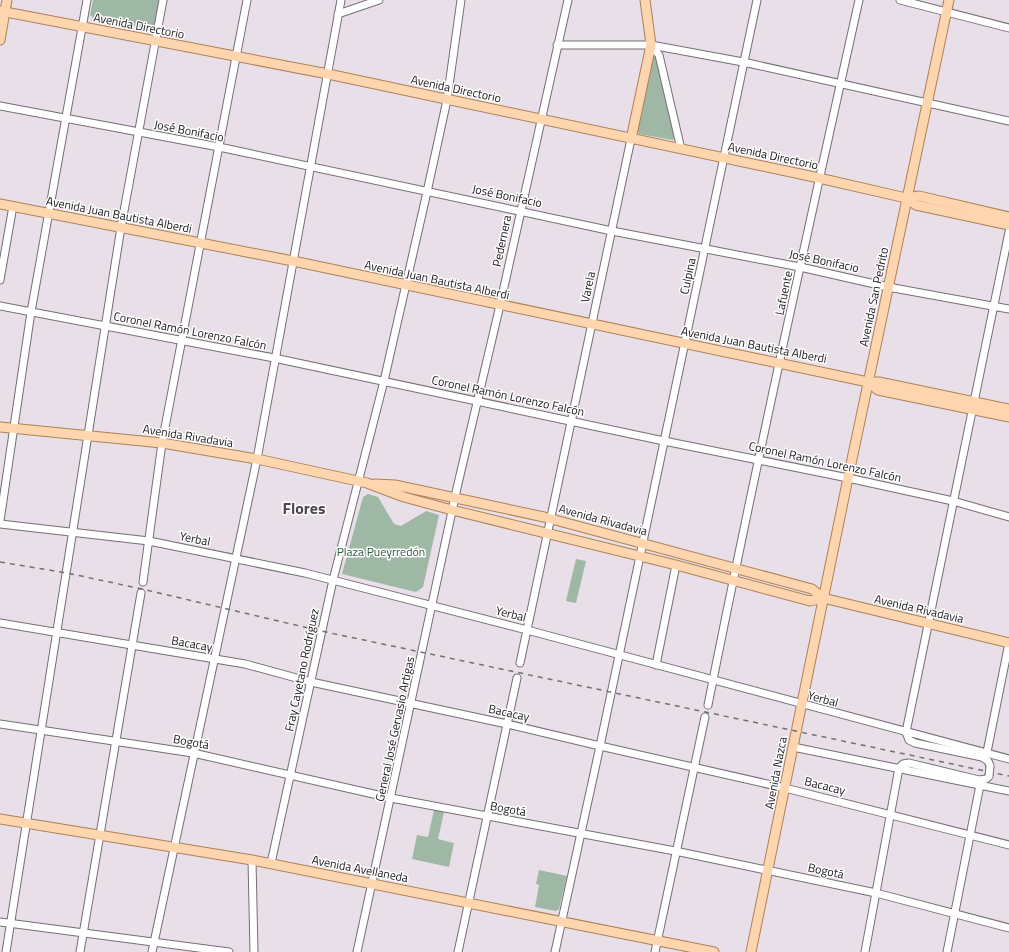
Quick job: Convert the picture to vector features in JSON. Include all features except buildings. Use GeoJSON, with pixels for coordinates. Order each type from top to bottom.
{"type":"FeatureCollection","features":[{"type":"Feature","properties":{"kind":"main road"},"geometry":{"type":"LineString","coordinates":[[0,40],[2,12],[7,0]]}},
{"type":"Feature","properties":{"kind":"main road","name":"Varela"},"geometry":{"type":"LineString","coordinates":[[631,139],[651,45],[645,0]]}},
{"type":"Feature","properties":{"kind":"main road","name":"Avenida San Pedrito"},"geometry":{"type":"LineString","coordinates":[[823,598],[906,198],[949,0]]}},
{"type":"Feature","properties":{"kind":"main road","name":"Avenida Directorio"},"geometry":{"type":"LineString","coordinates":[[2,12],[328,74],[819,178],[906,198],[919,196],[1009,217]]}},
{"type":"Feature","properties":{"kind":"main road","name":"Avenida Directorio"},"geometry":{"type":"LineString","coordinates":[[906,198],[916,206],[1009,225]]}},
{"type":"Feature","properties":{"kind":"main road","name":"Avenida Juan Bautista Alberdi"},"geometry":{"type":"LineString","coordinates":[[0,204],[48,212],[293,261],[868,382],[879,382],[973,405],[1009,417]]}},
{"type":"Feature","properties":{"kind":"main road","name":"Avenida Juan Bautista Alberdi"},"geometry":{"type":"LineString","coordinates":[[973,405],[1009,409]]}},
{"type":"Feature","properties":{"kind":"main road","name":"Avenida Rivadavia"},"geometry":{"type":"LineString","coordinates":[[0,426],[88,436],[162,442],[256,459],[359,482],[395,485],[550,519],[812,589],[823,598],[1009,643]]}},
{"type":"Feature","properties":{"kind":"main road","name":"Avenida Rivadavia"},"geometry":{"type":"LineString","coordinates":[[371,484],[404,498],[676,565],[810,601],[823,598]]}},
{"type":"Feature","properties":{"kind":"main road","name":"Avenida Nazca"},"geometry":{"type":"LineString","coordinates":[[751,952],[823,598]]}},
{"type":"Feature","properties":{"kind":"main road","name":"Avenida Avellaneda"},"geometry":{"type":"LineString","coordinates":[[0,819],[271,863],[714,952]]}},
{"type":"Feature","properties":{"kind":"street"},"geometry":{"type":"LineString","coordinates":[[0,521],[31,312],[87,0]]}},
{"type":"Feature","properties":{"kind":"street"},"geometry":{"type":"LineString","coordinates":[[6,952],[58,632],[121,227],[163,0]]}},
{"type":"Feature","properties":{"kind":"street"},"geometry":{"type":"LineString","coordinates":[[143,582],[162,442],[248,0]]}},
{"type":"Feature","properties":{"kind":"street"},"geometry":{"type":"LineString","coordinates":[[152,952],[256,459],[309,166],[328,74],[341,0]]}},
{"type":"Feature","properties":{"kind":"street"},"geometry":{"type":"LineString","coordinates":[[338,14],[379,0]]}},
{"type":"Feature","properties":{"kind":"street","name":"Fray Cayetano Rodríguez"},"geometry":{"type":"LineString","coordinates":[[271,863],[333,580],[384,381],[427,192],[447,100],[462,0]]}},
{"type":"Feature","properties":{"kind":"street","name":"Pedernera"},"geometry":{"type":"LineString","coordinates":[[452,510],[500,305],[568,0]]}},
{"type":"Feature","properties":{"kind":"street","name":"Culpina"},"geometry":{"type":"LineString","coordinates":[[555,952],[600,746],[757,0]]}},
{"type":"Feature","properties":{"kind":"street","name":"Lafuente"},"geometry":{"type":"LineString","coordinates":[[708,705],[819,178],[859,0]]}},
{"type":"Feature","properties":{"kind":"street"},"geometry":{"type":"LineString","coordinates":[[900,0],[1009,28]]}},
{"type":"Feature","properties":{"kind":"street"},"geometry":{"type":"LineString","coordinates":[[557,45],[651,45],[743,62],[1009,121]]}},
{"type":"Feature","properties":{"kind":"street"},"geometry":{"type":"LineString","coordinates":[[651,45],[659,55],[681,149]]}},
{"type":"Feature","properties":{"kind":"street","name":"José Bonifacio"},"geometry":{"type":"LineString","coordinates":[[0,106],[219,147],[427,192],[520,210],[612,231],[705,248],[888,286],[1009,309]]}},
{"type":"Feature","properties":{"kind":"street","name":"Varela"},"geometry":{"type":"LineString","coordinates":[[520,663],[631,139]]}},
{"type":"Feature","properties":{"kind":"street"},"geometry":{"type":"LineString","coordinates":[[0,280],[13,206]]}},
{"type":"Feature","properties":{"kind":"street"},"geometry":{"type":"LineString","coordinates":[[865,952],[899,768],[903,764],[909,763],[979,780],[986,779],[989,776],[990,766],[988,761],[982,757],[915,743],[909,740],[906,732],[1009,232]]}},
{"type":"Feature","properties":{"kind":"street","name":"Coronel Ramón Lorenzo Falcón"},"geometry":{"type":"LineString","coordinates":[[0,306],[181,339],[664,441],[848,478],[953,501],[1009,517]]}},
{"type":"Feature","properties":{"kind":"street","name":"General José Gervasio Artigas"},"geometry":{"type":"LineString","coordinates":[[357,952],[452,510]]}},
{"type":"Feature","properties":{"kind":"street","name":"Yerbal"},"geometry":{"type":"LineString","coordinates":[[0,524],[149,541],[235,558],[333,580],[527,630],[802,705],[987,752],[1009,759]]}},
{"type":"Feature","properties":{"kind":"street"},"geometry":{"type":"LineString","coordinates":[[656,665],[676,565]]}},
{"type":"Feature","properties":{"kind":"street"},"geometry":{"type":"LineString","coordinates":[[80,952],[141,592]]}},
{"type":"Feature","properties":{"kind":"street","name":"Bacacay"},"geometry":{"type":"LineString","coordinates":[[0,623],[245,664],[311,682],[411,705],[507,724],[785,788],[890,813],[1009,845]]}},
{"type":"Feature","properties":{"kind":"street"},"geometry":{"type":"LineString","coordinates":[[987,752],[1009,643]]}},
{"type":"Feature","properties":{"kind":"street"},"geometry":{"type":"LineString","coordinates":[[458,952],[517,678]]}},
{"type":"Feature","properties":{"kind":"street"},"geometry":{"type":"LineString","coordinates":[[655,952],[675,851],[705,717]]}},
{"type":"Feature","properties":{"kind":"street","name":"Bogotá"},"geometry":{"type":"LineString","coordinates":[[0,724],[193,753],[391,798],[675,851],[876,893],[1009,928]]}},
{"type":"Feature","properties":{"kind":"street"},"geometry":{"type":"LineString","coordinates":[[793,747],[1009,791]]}},
{"type":"Feature","properties":{"kind":"street"},"geometry":{"type":"LineString","coordinates":[[947,952],[980,785]]}},
{"type":"Feature","properties":{"kind":"street"},"geometry":{"type":"LineString","coordinates":[[252,860],[254,952]]}},
{"type":"Feature","properties":{"kind":"street"},"geometry":{"type":"LineString","coordinates":[[0,922],[229,952]]}},
{"type":"Feature","properties":{"kind":"green space"},"geometry":{"type":"Polygon","coordinates":[[[93,0],[159,0],[155,25],[149,29],[94,19],[90,15],[93,0]]]}},
{"type":"Feature","properties":{"kind":"green space"},"geometry":{"type":"Polygon","coordinates":[[[656,54],[676,137],[673,140],[639,134],[637,131],[653,55],[656,54]]]}},
{"type":"Feature","properties":{"kind":"green space","name":"Plaza Pueyrredón"},"geometry":{"type":"Polygon","coordinates":[[[368,494],[378,497],[394,524],[401,526],[426,511],[439,515],[423,587],[416,592],[342,574],[363,497],[368,494]]]}},
{"type":"Feature","properties":{"kind":"green space"},"geometry":{"type":"Polygon","coordinates":[[[576,559],[586,561],[576,603],[566,601],[576,559]]]}},
{"type":"Feature","properties":{"kind":"green space"},"geometry":{"type":"Polygon","coordinates":[[[434,810],[444,812],[438,839],[454,843],[449,867],[412,859],[417,835],[428,837],[434,810]]]}},
{"type":"Feature","properties":{"kind":"green space"},"geometry":{"type":"Polygon","coordinates":[[[539,870],[567,876],[559,909],[556,911],[535,907],[539,885],[536,884],[539,870]]]}},
{"type":"Feature","properties":{"kind":"railway"},"geometry":{"type":"LineString","coordinates":[[0,562],[67,573],[321,631],[1009,776]]}},
{"type":"Feature","properties":{"kind":"district","name":"Flores"},"geometry":{"type":"Point","coordinates":[304,508]}}]}
